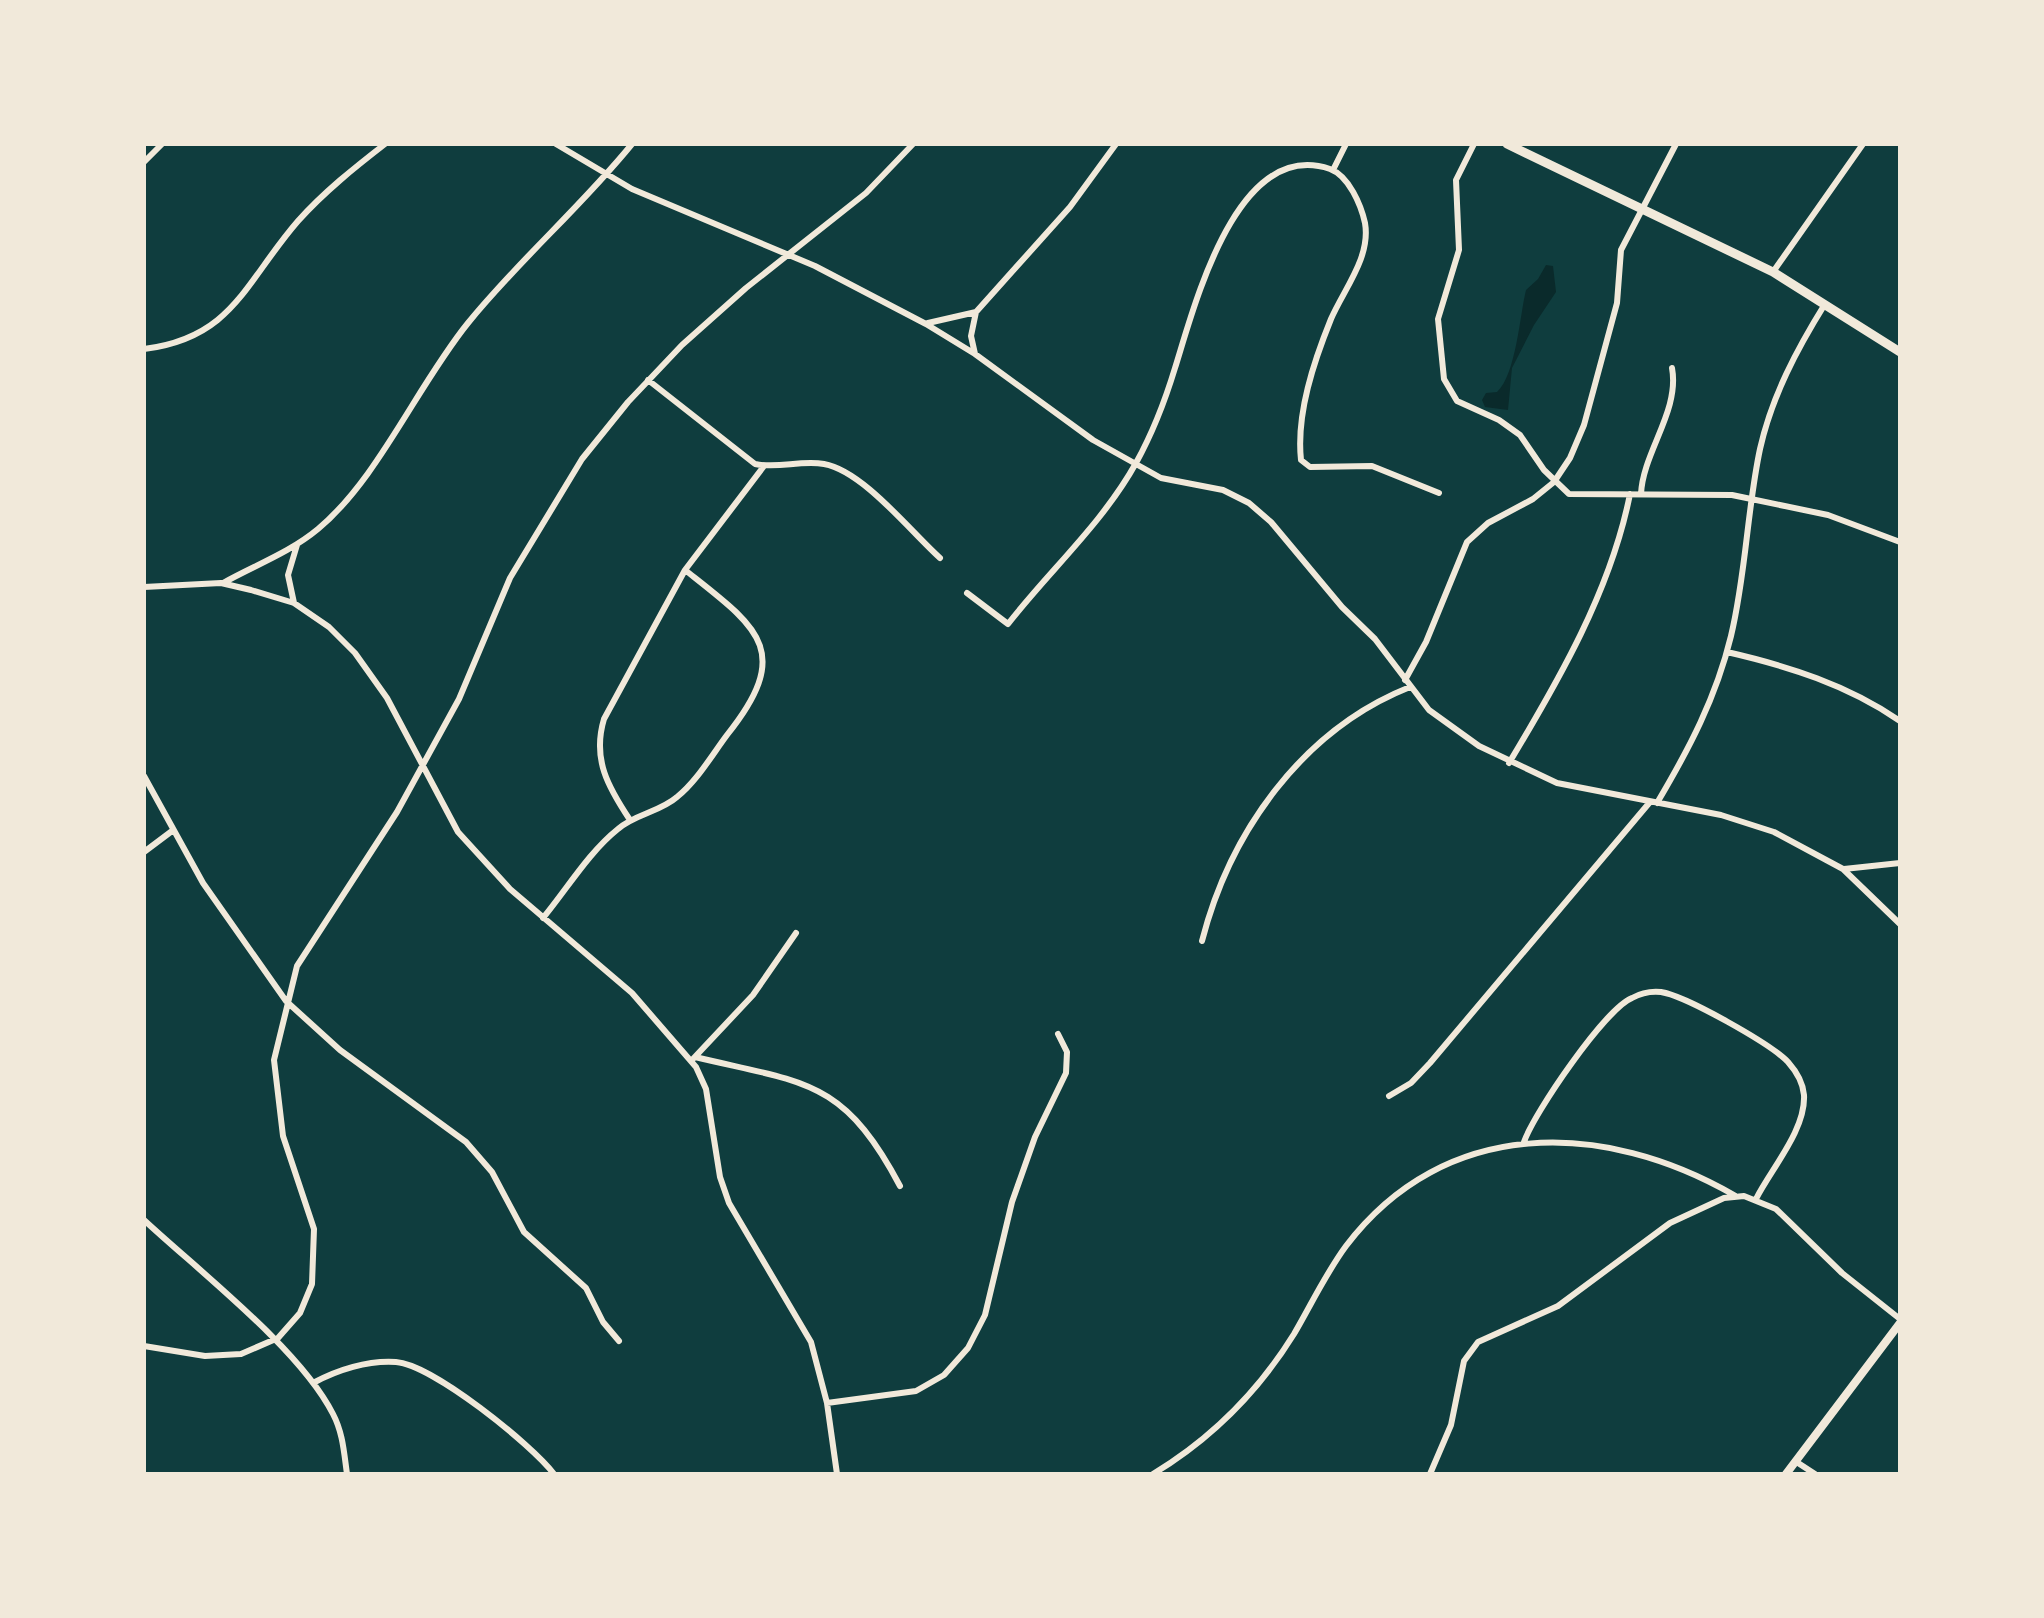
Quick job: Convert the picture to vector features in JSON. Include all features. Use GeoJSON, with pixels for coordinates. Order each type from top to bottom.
{"type":"FeatureCollection","features":[{"type":"Feature","properties":{"kind":"main road"},"geometry":{"type":"LineString","coordinates":[[1507,144],[1773,272],[1900,352]]}},
{"type":"Feature","properties":{"kind":"main road"},"geometry":{"type":"LineString","coordinates":[[1786,1474],[1900,1321]]}},
{"type":"Feature","properties":{"kind":"street"},"geometry":{"type":"LineString","coordinates":[[145,159],[162,144]]}},
{"type":"Feature","properties":{"kind":"street"},"geometry":{"type":"LineString","coordinates":[[144,347],[197,336],[224,317],[301,218],[331,187],[385,144]]}},
{"type":"Feature","properties":{"kind":"street"},"geometry":{"type":"LineString","coordinates":[[556,144],[606,174],[685,213],[790,255],[926,324],[975,354],[1093,440],[1136,464],[1170,481],[1223,490],[1258,511],[1342,607],[1375,639],[1434,714],[1509,763],[1584,791],[1748,822],[1843,869],[1900,924]]}},
{"type":"Feature","properties":{"kind":"street"},"geometry":{"type":"LineString","coordinates":[[221,583],[298,544],[353,493],[467,324],[632,144]]}},
{"type":"Feature","properties":{"kind":"street"},"geometry":{"type":"LineString","coordinates":[[144,1346],[226,1356],[275,1341],[295,1320],[308,1298],[316,1248],[310,1211],[279,1115],[274,1060],[286,1001],[307,947],[373,851],[424,765],[459,699],[488,626],[532,537],[582,459],[648,380],[716,314],[866,193],[913,144]]}},
{"type":"Feature","properties":{"kind":"street"},"geometry":{"type":"LineString","coordinates":[[975,354],[971,336],[976,312],[1070,207],[1116,144]]}},
{"type":"Feature","properties":{"kind":"street"},"geometry":{"type":"LineString","coordinates":[[1333,170],[1346,144]]}},
{"type":"Feature","properties":{"kind":"street"},"geometry":{"type":"LineString","coordinates":[[1474,144],[1456,180],[1459,250],[1438,319],[1444,379],[1457,401],[1499,420],[1520,435],[1554,482],[1569,494],[1703,493],[1752,498],[1828,515],[1900,542]]}},
{"type":"Feature","properties":{"kind":"street"},"geometry":{"type":"LineString","coordinates":[[1405,680],[1432,630],[1467,542],[1488,523],[1528,502],[1554,482],[1570,458],[1584,425],[1617,303],[1619,258],[1676,144]]}},
{"type":"Feature","properties":{"kind":"street"},"geometry":{"type":"LineString","coordinates":[[1773,272],[1863,144]]}},
{"type":"Feature","properties":{"kind":"street"},"geometry":{"type":"LineString","coordinates":[[967,593],[1008,624],[1047,575],[1106,511],[1136,464],[1161,408],[1207,271],[1242,205],[1272,176],[1301,168],[1333,170],[1343,177],[1365,223],[1365,246],[1332,317],[1310,380],[1301,444],[1304,464],[1372,466],[1439,493]]}},
{"type":"Feature","properties":{"kind":"street"},"geometry":{"type":"LineString","coordinates":[[1389,1096],[1411,1083],[1441,1051],[1654,802],[1708,710],[1727,652],[1746,557],[1760,450],[1779,389],[1825,303]]}},
{"type":"Feature","properties":{"kind":"street"},"geometry":{"type":"LineString","coordinates":[[926,324],[976,312]]}},
{"type":"Feature","properties":{"kind":"street"},"geometry":{"type":"LineString","coordinates":[[1641,494],[1643,478],[1673,390],[1672,368]]}},
{"type":"Feature","properties":{"kind":"street"},"geometry":{"type":"LineString","coordinates":[[648,380],[745,459],[764,466],[808,462],[849,474],[940,558]]}},
{"type":"Feature","properties":{"kind":"street"},"geometry":{"type":"LineString","coordinates":[[630,820],[605,779],[598,752],[600,732],[685,570],[764,466]]}},
{"type":"Feature","properties":{"kind":"street"},"geometry":{"type":"LineString","coordinates":[[1509,763],[1577,640],[1621,531],[1630,494]]}},
{"type":"Feature","properties":{"kind":"street"},"geometry":{"type":"LineString","coordinates":[[294,603],[289,566],[298,544]]}},
{"type":"Feature","properties":{"kind":"street"},"geometry":{"type":"LineString","coordinates":[[543,918],[607,838],[630,820],[679,796],[738,722],[761,684],[760,644],[748,623],[685,570]]}},
{"type":"Feature","properties":{"kind":"street"},"geometry":{"type":"LineString","coordinates":[[144,587],[221,583],[294,603],[329,627],[355,653],[387,698],[424,765],[433,790],[458,832],[510,889],[616,977],[692,1059],[706,1089],[726,1195],[807,1330],[827,1403],[837,1474]]}},
{"type":"Feature","properties":{"kind":"street"},"geometry":{"type":"LineString","coordinates":[[1727,652],[1824,681],[1900,721]]}},
{"type":"Feature","properties":{"kind":"street"},"geometry":{"type":"LineString","coordinates":[[1202,941],[1230,862],[1272,792],[1299,762],[1359,714],[1410,687]]}},
{"type":"Feature","properties":{"kind":"street"},"geometry":{"type":"LineString","coordinates":[[144,776],[172,831],[231,927],[286,1001],[340,1050],[466,1142],[492,1172],[524,1232],[578,1279],[619,1341]]}},
{"type":"Feature","properties":{"kind":"street"},"geometry":{"type":"LineString","coordinates":[[144,852],[172,831]]}},
{"type":"Feature","properties":{"kind":"street"},"geometry":{"type":"LineString","coordinates":[[1843,869],[1900,863]]}},
{"type":"Feature","properties":{"kind":"street"},"geometry":{"type":"LineString","coordinates":[[692,1059],[753,995],[796,933]]}},
{"type":"Feature","properties":{"kind":"street"},"geometry":{"type":"LineString","coordinates":[[1524,1142],[1534,1119],[1555,1088],[1621,1003],[1646,993],[1671,994],[1761,1042],[1783,1057],[1797,1075],[1804,1096],[1799,1121],[1756,1199]]}},
{"type":"Feature","properties":{"kind":"street"},"geometry":{"type":"LineString","coordinates":[[827,1403],[916,1391],[944,1375],[968,1348],[988,1305],[1012,1202],[1035,1137],[1066,1073],[1067,1052],[1058,1034]]}},
{"type":"Feature","properties":{"kind":"street"},"geometry":{"type":"LineString","coordinates":[[692,1059],[775,1075],[822,1091],[863,1127],[900,1186]]}},
{"type":"Feature","properties":{"kind":"street"},"geometry":{"type":"LineString","coordinates":[[1153,1474],[1216,1429],[1259,1383],[1293,1335],[1345,1247],[1380,1209],[1431,1172],[1491,1149],[1524,1142],[1586,1142],[1627,1150],[1692,1174],[1734,1195],[1756,1199],[1776,1209],[1842,1273],[1900,1321]]}},
{"type":"Feature","properties":{"kind":"street"},"geometry":{"type":"LineString","coordinates":[[1430,1474],[1451,1425],[1464,1361],[1478,1342],[1558,1306],[1670,1223],[1734,1195]]}},
{"type":"Feature","properties":{"kind":"street"},"geometry":{"type":"LineString","coordinates":[[144,1220],[275,1341],[313,1383],[339,1427],[347,1470],[340,1474]]}},
{"type":"Feature","properties":{"kind":"street"},"geometry":{"type":"LineString","coordinates":[[313,1383],[328,1374],[363,1365],[395,1362],[411,1365],[482,1411],[539,1454],[554,1474]]}},
{"type":"Feature","properties":{"kind":"street"},"geometry":{"type":"LineString","coordinates":[[1795,1461],[1815,1474]]}},
{"type":"Feature","properties":{"kind":"water"},"geometry":{"type":"Polygon","coordinates":[[[1546,265],[1553,266],[1556,292],[1534,325],[1512,368],[1508,410],[1485,407],[1482,400],[1486,393],[1497,392],[1509,372],[1526,290],[1538,279],[1546,265]]]}}]}
